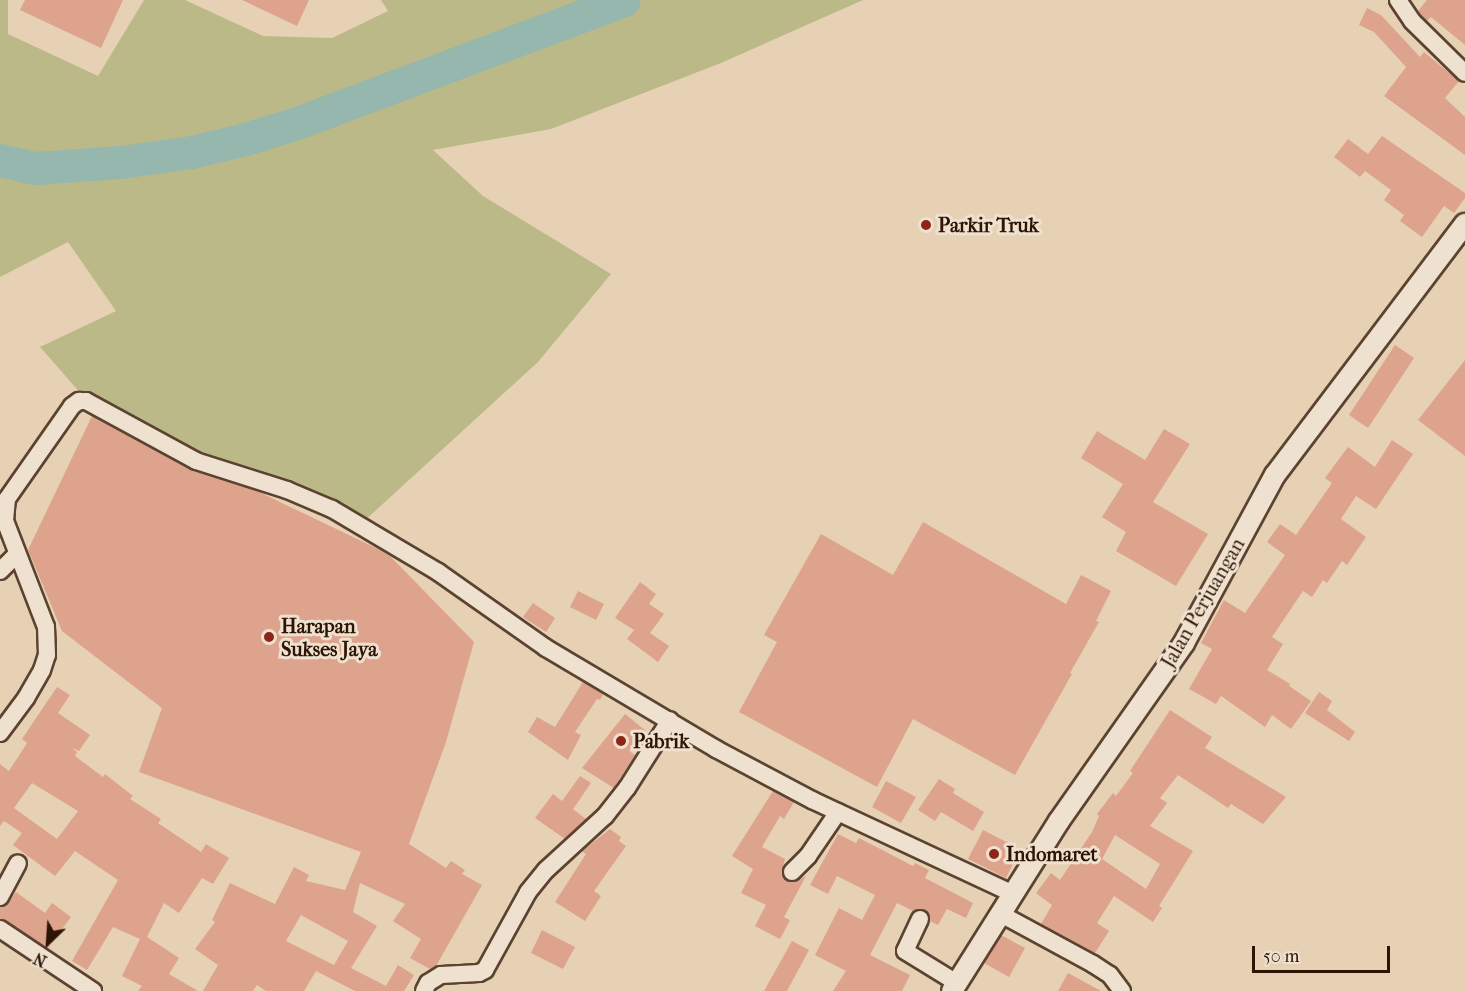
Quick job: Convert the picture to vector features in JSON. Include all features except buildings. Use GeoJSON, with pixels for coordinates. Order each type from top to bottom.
{"type":"FeatureCollection","features":[{"type":"Feature","properties":{"kind":"street"},"geometry":{"type":"LineString","coordinates":[[1398,0],[1418,28],[1465,73]]}},
{"type":"Feature","properties":{"kind":"street","name":"Jalan Perjuangan"},"geometry":{"type":"LineString","coordinates":[[954,987],[1011,893],[1185,643],[1275,475],[1465,224]]}},
{"type":"Feature","properties":{"kind":"street"},"geometry":{"type":"LineString","coordinates":[[0,733],[26,698],[42,670],[47,655],[46,627],[16,555],[6,521],[7,499],[72,406],[79,401],[86,401],[196,461],[287,490],[332,509],[438,572],[546,648],[760,774],[1011,893]]}},
{"type":"Feature","properties":{"kind":"street"},"geometry":{"type":"LineString","coordinates":[[0,571],[16,555]]}},
{"type":"Feature","properties":{"kind":"street"},"geometry":{"type":"LineString","coordinates":[[424,991],[428,983],[441,975],[479,973],[485,970],[528,892],[546,870],[611,810],[670,720]]}},
{"type":"Feature","properties":{"kind":"street"},"geometry":{"type":"LineString","coordinates":[[792,872],[808,856],[838,812]]}},
{"type":"Feature","properties":{"kind":"street"},"geometry":{"type":"LineString","coordinates":[[0,897],[18,863]]}},
{"type":"Feature","properties":{"kind":"street"},"geometry":{"type":"LineString","coordinates":[[999,913],[1093,964],[1110,975],[1122,991]]}},
{"type":"Feature","properties":{"kind":"street"},"geometry":{"type":"LineString","coordinates":[[920,919],[905,951],[954,987]]}},
{"type":"Feature","properties":{"kind":"street"},"geometry":{"type":"LineString","coordinates":[[0,929],[93,991]]}},
{"type":"Feature","properties":{"kind":"shaded area"},"geometry":{"type":"Polygon","coordinates":[[[0,0],[8,0],[8,34],[98,76],[144,0],[185,0],[263,36],[332,38],[388,11],[381,0],[617,0],[502,44],[624,0],[863,0],[721,63],[551,129],[433,150],[483,196],[611,274],[538,362],[362,523],[105,421],[40,347],[116,311],[68,242],[0,277],[0,0]]]}},
{"type":"Feature","properties":{"kind":"waterway"},"geometry":{"type":"LineString","coordinates":[[0,160],[36,168],[121,162],[191,152],[245,139],[297,123],[624,0]]}},
{"type":"Feature","properties":{"kind":"place","name":"Parkir Truk"},"geometry":{"type":"Point","coordinates":[926,225]}},
{"type":"Feature","properties":{"kind":"place","name":"Harapan Sukses Jaya"},"geometry":{"type":"Point","coordinates":[269,637]}},
{"type":"Feature","properties":{"kind":"place","name":"Pabrik"},"geometry":{"type":"Point","coordinates":[621,741]}},
{"type":"Feature","properties":{"kind":"place","name":"Indomaret"},"geometry":{"type":"Point","coordinates":[994,854]}}]}
